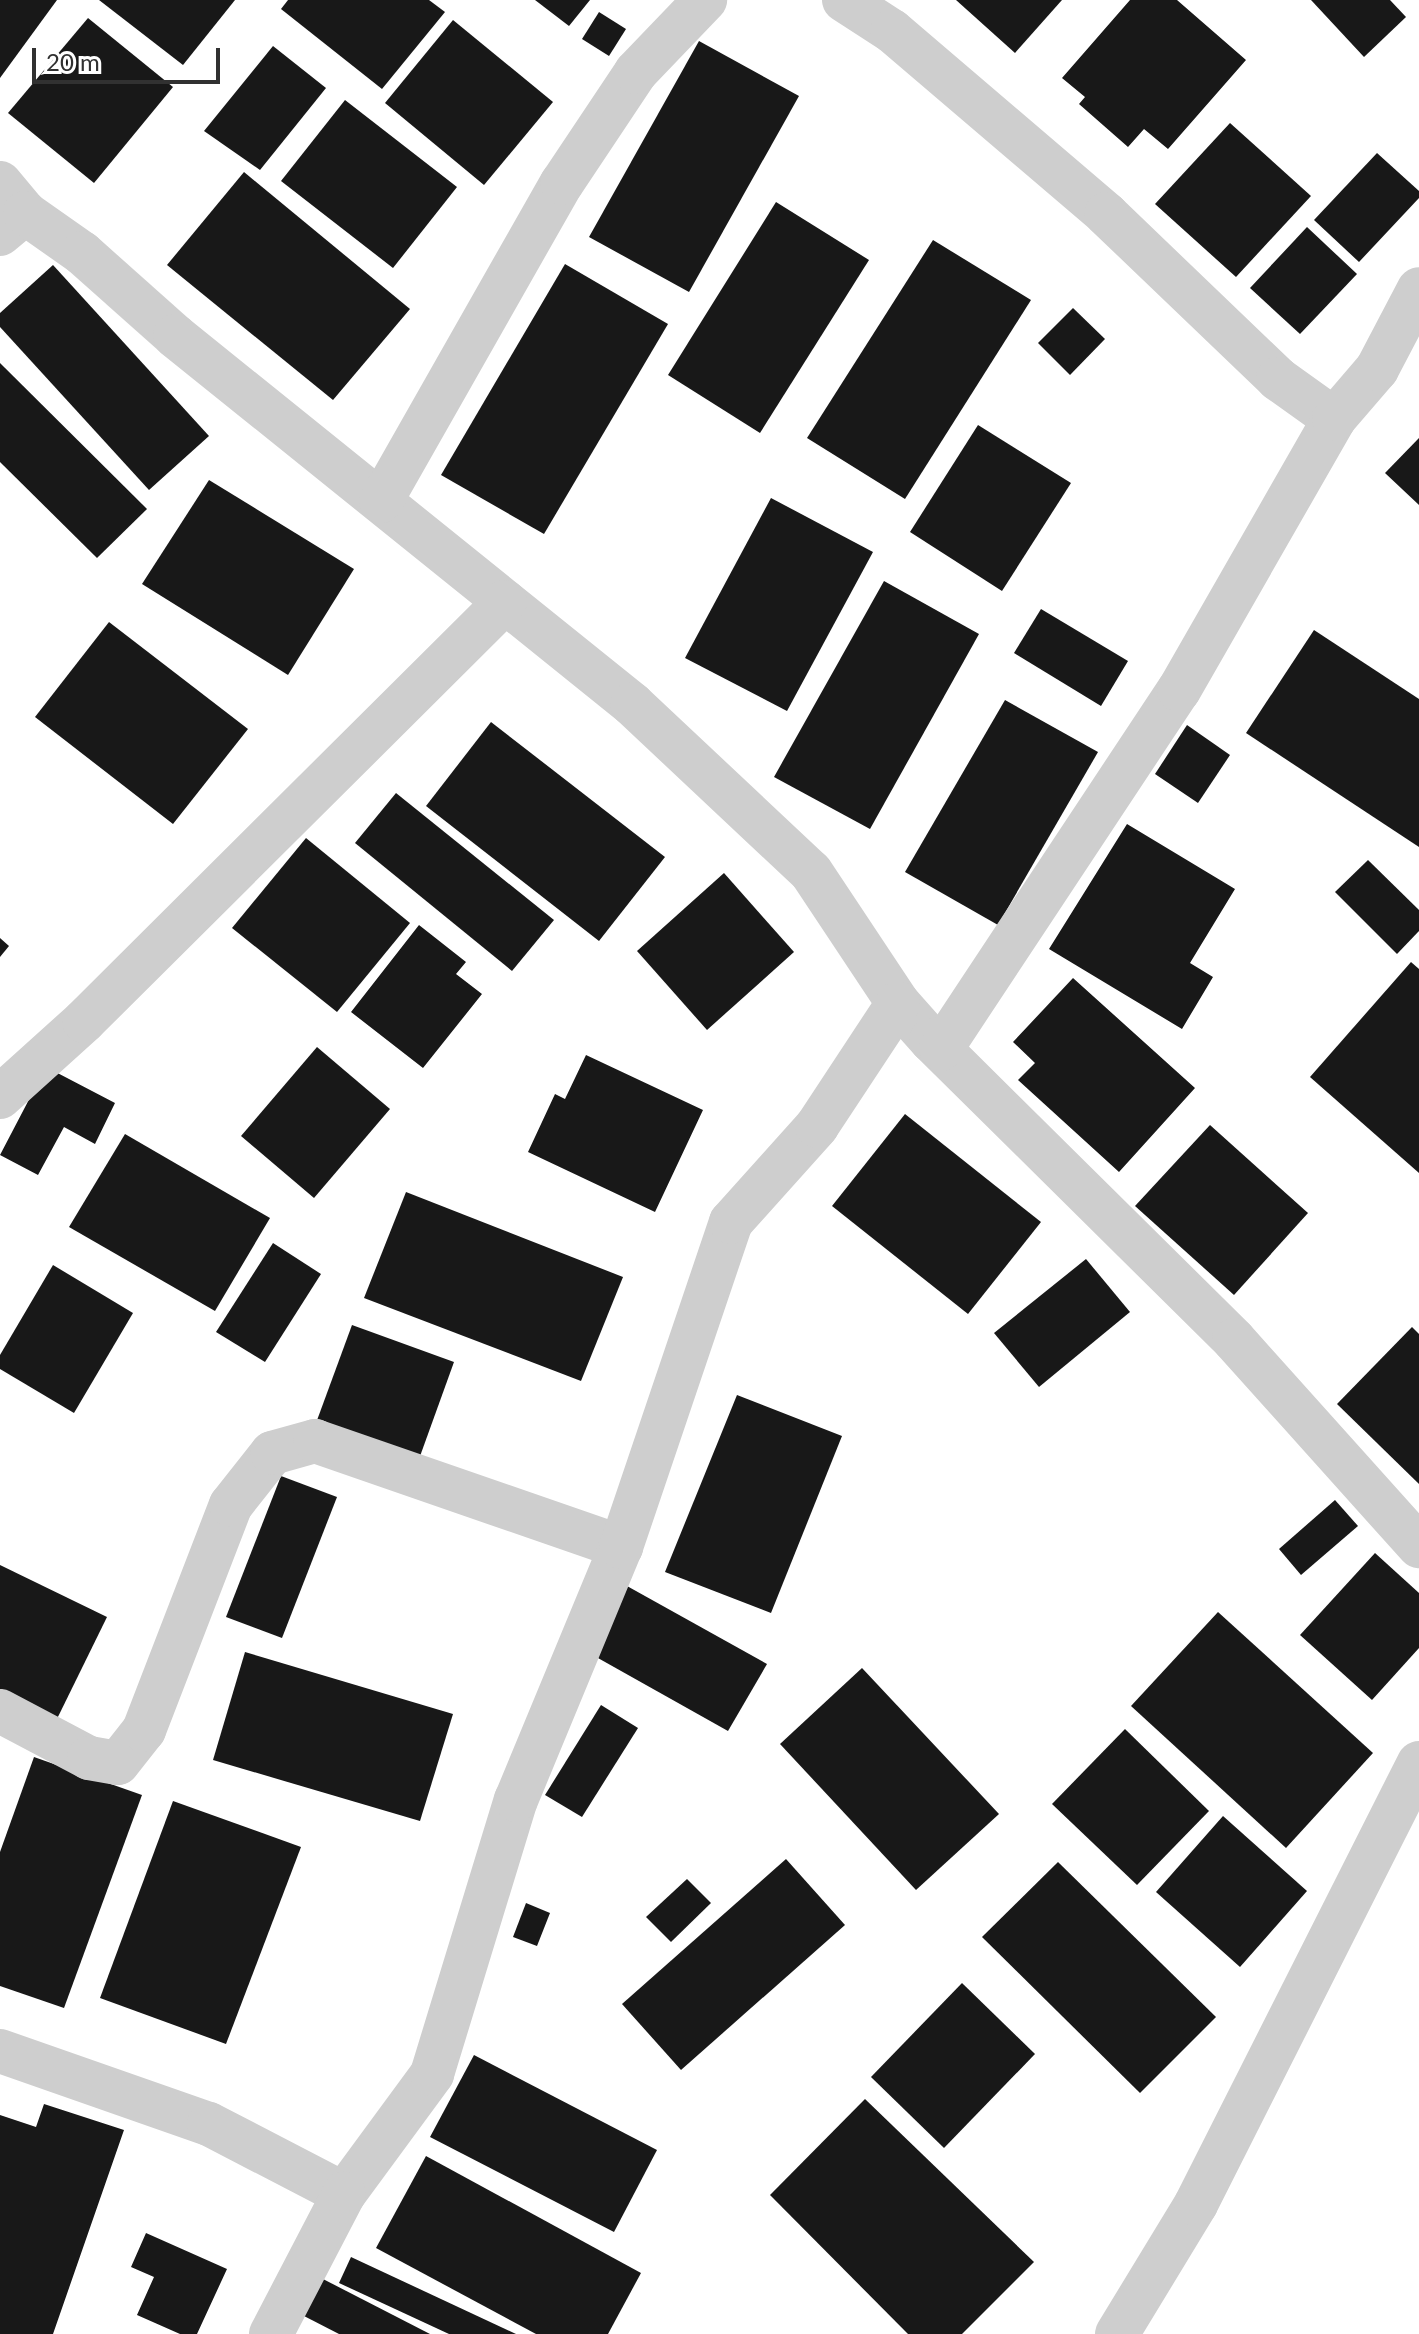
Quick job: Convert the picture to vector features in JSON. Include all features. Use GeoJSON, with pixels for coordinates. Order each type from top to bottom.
{"type":"FeatureCollection","features":[{"type":"Feature","properties":{"kind":"street"},"geometry":{"type":"LineString","coordinates":[[381,501],[562,183],[636,72],[705,0]]}},
{"type":"Feature","properties":{"kind":"street"},"geometry":{"type":"LineString","coordinates":[[844,0],[892,31],[1106,214],[1278,379],[1334,419]]}},
{"type":"Feature","properties":{"kind":"street"},"geometry":{"type":"LineString","coordinates":[[8,210],[82,253],[632,704],[811,872],[898,1003],[1234,1340],[1419,1546]]}},
{"type":"Feature","properties":{"kind":"street"},"geometry":{"type":"LineString","coordinates":[[941,1049],[1179,690],[1334,419],[1377,369],[1419,289]]}},
{"type":"Feature","properties":{"kind":"street"},"geometry":{"type":"LineString","coordinates":[[0,1097],[84,1021],[505,602]]}},
{"type":"Feature","properties":{"kind":"street"},"geometry":{"type":"LineString","coordinates":[[271,2334],[344,2194],[432,2074],[516,1800],[621,1547],[731,1222],[817,1126],[898,1003]]}},
{"type":"Feature","properties":{"kind":"street"},"geometry":{"type":"LineString","coordinates":[[0,1711],[89,1758],[118,1763],[144,1730],[231,1505],[272,1453],[315,1441],[621,1547]]}},
{"type":"Feature","properties":{"kind":"street"},"geometry":{"type":"LineString","coordinates":[[1117,2334],[1196,2204],[1419,1763]]}},
{"type":"Feature","properties":{"kind":"street"},"geometry":{"type":"LineString","coordinates":[[0,2051],[209,2124],[344,2194]]}},
{"type":"Feature","properties":{"kind":"building"},"geometry":{"type":"Polygon","coordinates":[[[0,0],[57,0],[0,78],[0,0]]]}},
{"type":"Feature","properties":{"kind":"building"},"geometry":{"type":"Polygon","coordinates":[[[99,0],[235,0],[183,65],[99,0]]]}},
{"type":"Feature","properties":{"kind":"building"},"geometry":{"type":"Polygon","coordinates":[[[288,0],[429,0],[445,12],[382,89],[281,9],[288,0]]]}},
{"type":"Feature","properties":{"kind":"building"},"geometry":{"type":"Polygon","coordinates":[[[535,0],[590,0],[569,26],[535,0]]]}},
{"type":"Feature","properties":{"kind":"building"},"geometry":{"type":"Polygon","coordinates":[[[956,0],[1062,0],[1015,53],[956,0]]]}},
{"type":"Feature","properties":{"kind":"building"},"geometry":{"type":"Polygon","coordinates":[[[1130,0],[1177,0],[1246,60],[1168,149],[1144,129],[1128,147],[1079,104],[1085,97],[1062,78],[1130,0]]]}},
{"type":"Feature","properties":{"kind":"building"},"geometry":{"type":"Polygon","coordinates":[[[1311,0],[1390,0],[1406,17],[1364,57],[1311,0]]]}},
{"type":"Feature","properties":{"kind":"building"},"geometry":{"type":"Polygon","coordinates":[[[599,12],[626,29],[609,56],[582,39],[599,12]]]}},
{"type":"Feature","properties":{"kind":"building"},"geometry":{"type":"Polygon","coordinates":[[[88,18],[173,87],[94,183],[8,113],[88,18]]]}},
{"type":"Feature","properties":{"kind":"building"},"geometry":{"type":"Polygon","coordinates":[[[453,20],[553,102],[484,185],[385,103],[453,20]]]}},
{"type":"Feature","properties":{"kind":"building"},"geometry":{"type":"Polygon","coordinates":[[[699,41],[799,96],[689,292],[589,237],[699,41]]]}},
{"type":"Feature","properties":{"kind":"building"},"geometry":{"type":"Polygon","coordinates":[[[273,46],[326,88],[260,170],[204,131],[273,46]]]}},
{"type":"Feature","properties":{"kind":"building"},"geometry":{"type":"Polygon","coordinates":[[[345,100],[457,187],[393,268],[281,181],[345,100]]]}},
{"type":"Feature","properties":{"kind":"building"},"geometry":{"type":"Polygon","coordinates":[[[1230,123],[1311,196],[1236,277],[1155,204],[1230,123]]]}},
{"type":"Feature","properties":{"kind":"building"},"geometry":{"type":"Polygon","coordinates":[[[1377,153],[1419,191],[1419,198],[1359,262],[1314,220],[1377,153]]]}},
{"type":"Feature","properties":{"kind":"building"},"geometry":{"type":"Polygon","coordinates":[[[244,172],[410,309],[333,400],[167,265],[244,172]]]}},
{"type":"Feature","properties":{"kind":"building"},"geometry":{"type":"Polygon","coordinates":[[[776,202],[869,260],[760,433],[668,375],[776,202]]]}},
{"type":"Feature","properties":{"kind":"building"},"geometry":{"type":"Polygon","coordinates":[[[1307,227],[1357,274],[1300,334],[1250,288],[1307,227]]]}},
{"type":"Feature","properties":{"kind":"building"},"geometry":{"type":"Polygon","coordinates":[[[933,240],[1031,300],[905,499],[807,438],[933,240]]]}},
{"type":"Feature","properties":{"kind":"building"},"geometry":{"type":"Polygon","coordinates":[[[565,264],[668,324],[544,534],[441,475],[565,264]]]}},
{"type":"Feature","properties":{"kind":"building"},"geometry":{"type":"Polygon","coordinates":[[[53,265],[209,436],[149,490],[0,327],[0,313],[53,265]]]}},
{"type":"Feature","properties":{"kind":"building"},"geometry":{"type":"Polygon","coordinates":[[[1073,308],[1105,339],[1070,375],[1038,343],[1073,308]]]}},
{"type":"Feature","properties":{"kind":"building"},"geometry":{"type":"Polygon","coordinates":[[[0,363],[147,509],[97,558],[0,462],[0,363]]]}},
{"type":"Feature","properties":{"kind":"building"},"geometry":{"type":"Polygon","coordinates":[[[978,425],[1071,483],[1002,591],[910,532],[978,425]]]}},
{"type":"Feature","properties":{"kind":"building"},"geometry":{"type":"Polygon","coordinates":[[[1419,438],[1419,505],[1385,473],[1419,438]]]}},
{"type":"Feature","properties":{"kind":"building"},"geometry":{"type":"Polygon","coordinates":[[[209,480],[354,569],[288,675],[142,584],[209,480]]]}},
{"type":"Feature","properties":{"kind":"building"},"geometry":{"type":"Polygon","coordinates":[[[771,498],[873,552],[787,711],[685,658],[771,498]]]}},
{"type":"Feature","properties":{"kind":"building"},"geometry":{"type":"Polygon","coordinates":[[[884,581],[979,634],[870,829],[774,777],[884,581]]]}},
{"type":"Feature","properties":{"kind":"building"},"geometry":{"type":"Polygon","coordinates":[[[1041,609],[1128,661],[1101,706],[1014,653],[1041,609]]]}},
{"type":"Feature","properties":{"kind":"building"},"geometry":{"type":"Polygon","coordinates":[[[109,622],[248,729],[173,824],[35,717],[109,622]]]}},
{"type":"Feature","properties":{"kind":"building"},"geometry":{"type":"Polygon","coordinates":[[[1314,630],[1419,699],[1419,847],[1246,733],[1314,630]]]}},
{"type":"Feature","properties":{"kind":"building"},"geometry":{"type":"Polygon","coordinates":[[[1005,700],[1098,752],[998,925],[905,872],[1005,700]]]}},
{"type":"Feature","properties":{"kind":"building"},"geometry":{"type":"Polygon","coordinates":[[[491,722],[665,857],[599,941],[426,806],[491,722]]]}},
{"type":"Feature","properties":{"kind":"building"},"geometry":{"type":"Polygon","coordinates":[[[1187,725],[1230,755],[1198,803],[1155,774],[1187,725]]]}},
{"type":"Feature","properties":{"kind":"building"},"geometry":{"type":"Polygon","coordinates":[[[396,793],[554,920],[512,971],[355,843],[396,793]]]}},
{"type":"Feature","properties":{"kind":"building"},"geometry":{"type":"Polygon","coordinates":[[[1127,824],[1235,889],[1190,963],[1213,977],[1182,1029],[1049,949],[1127,824]]]}},
{"type":"Feature","properties":{"kind":"building"},"geometry":{"type":"Polygon","coordinates":[[[306,838],[410,923],[337,1012],[232,928],[306,838]]]}},
{"type":"Feature","properties":{"kind":"building"},"geometry":{"type":"Polygon","coordinates":[[[1368,860],[1419,910],[1419,931],[1397,954],[1335,892],[1368,860]]]}},
{"type":"Feature","properties":{"kind":"building"},"geometry":{"type":"Polygon","coordinates":[[[724,873],[794,952],[707,1030],[637,951],[724,873]]]}},
{"type":"Feature","properties":{"kind":"building"},"geometry":{"type":"Polygon","coordinates":[[[419,925],[466,962],[456,974],[482,994],[423,1068],[351,1012],[419,925]]]}},
{"type":"Feature","properties":{"kind":"building"},"geometry":{"type":"Polygon","coordinates":[[[0,938],[9,946],[0,957],[0,938]]]}},
{"type":"Feature","properties":{"kind":"building"},"geometry":{"type":"Polygon","coordinates":[[[1411,962],[1419,969],[1419,1173],[1310,1077],[1411,962]]]}},
{"type":"Feature","properties":{"kind":"building"},"geometry":{"type":"Polygon","coordinates":[[[1073,978],[1195,1088],[1119,1172],[1018,1080],[1035,1063],[1013,1042],[1073,978]]]}},
{"type":"Feature","properties":{"kind":"building"},"geometry":{"type":"Polygon","coordinates":[[[317,1047],[390,1109],[314,1198],[241,1136],[317,1047]]]}},
{"type":"Feature","properties":{"kind":"building"},"geometry":{"type":"Polygon","coordinates":[[[586,1055],[703,1110],[655,1212],[528,1152],[555,1094],[565,1099],[586,1055]]]}},
{"type":"Feature","properties":{"kind":"building"},"geometry":{"type":"Polygon","coordinates":[[[46,1067],[115,1103],[95,1144],[64,1127],[38,1175],[0,1155],[46,1067]]]}},
{"type":"Feature","properties":{"kind":"building"},"geometry":{"type":"Polygon","coordinates":[[[905,1114],[1041,1222],[968,1314],[832,1206],[905,1114]]]}},
{"type":"Feature","properties":{"kind":"building"},"geometry":{"type":"Polygon","coordinates":[[[1210,1125],[1308,1213],[1234,1295],[1135,1206],[1210,1125]]]}},
{"type":"Feature","properties":{"kind":"building"},"geometry":{"type":"Polygon","coordinates":[[[125,1134],[270,1218],[215,1311],[69,1227],[125,1134]]]}},
{"type":"Feature","properties":{"kind":"building"},"geometry":{"type":"Polygon","coordinates":[[[406,1192],[623,1277],[581,1381],[364,1298],[406,1192]]]}},
{"type":"Feature","properties":{"kind":"building"},"geometry":{"type":"Polygon","coordinates":[[[273,1243],[321,1274],[265,1362],[216,1332],[273,1243]]]}},
{"type":"Feature","properties":{"kind":"building"},"geometry":{"type":"Polygon","coordinates":[[[1086,1259],[1130,1312],[1039,1387],[994,1333],[1086,1259]]]}},
{"type":"Feature","properties":{"kind":"building"},"geometry":{"type":"Polygon","coordinates":[[[53,1265],[133,1313],[74,1413],[0,1369],[0,1355],[53,1265]]]}},
{"type":"Feature","properties":{"kind":"building"},"geometry":{"type":"Polygon","coordinates":[[[352,1325],[454,1362],[419,1459],[316,1423],[352,1325]]]}},
{"type":"Feature","properties":{"kind":"building"},"geometry":{"type":"Polygon","coordinates":[[[1412,1327],[1419,1334],[1419,1484],[1337,1404],[1412,1327]]]}},
{"type":"Feature","properties":{"kind":"building"},"geometry":{"type":"Polygon","coordinates":[[[737,1395],[842,1436],[771,1613],[665,1572],[737,1395]]]}},
{"type":"Feature","properties":{"kind":"building"},"geometry":{"type":"Polygon","coordinates":[[[281,1476],[337,1497],[282,1638],[226,1617],[281,1476]]]}},
{"type":"Feature","properties":{"kind":"building"},"geometry":{"type":"Polygon","coordinates":[[[1335,1500],[1358,1526],[1301,1575],[1279,1549],[1335,1500]]]}},
{"type":"Feature","properties":{"kind":"building"},"geometry":{"type":"Polygon","coordinates":[[[1375,1553],[1419,1593],[1419,1648],[1372,1700],[1300,1635],[1375,1553]]]}},
{"type":"Feature","properties":{"kind":"building"},"geometry":{"type":"Polygon","coordinates":[[[0,1565],[107,1617],[53,1727],[0,1702],[0,1565]]]}},
{"type":"Feature","properties":{"kind":"building"},"geometry":{"type":"Polygon","coordinates":[[[627,1586],[767,1664],[728,1731],[589,1653],[627,1586]]]}},
{"type":"Feature","properties":{"kind":"building"},"geometry":{"type":"Polygon","coordinates":[[[1218,1612],[1373,1753],[1286,1848],[1131,1706],[1218,1612]]]}},
{"type":"Feature","properties":{"kind":"building"},"geometry":{"type":"Polygon","coordinates":[[[245,1652],[453,1714],[420,1821],[213,1760],[245,1652]]]}},
{"type":"Feature","properties":{"kind":"building"},"geometry":{"type":"Polygon","coordinates":[[[862,1668],[999,1814],[916,1890],[780,1744],[862,1668]]]}},
{"type":"Feature","properties":{"kind":"building"},"geometry":{"type":"Polygon","coordinates":[[[601,1705],[638,1728],[582,1817],[545,1795],[601,1705]]]}},
{"type":"Feature","properties":{"kind":"building"},"geometry":{"type":"Polygon","coordinates":[[[1125,1729],[1209,1811],[1137,1885],[1052,1804],[1125,1729]]]}},
{"type":"Feature","properties":{"kind":"building"},"geometry":{"type":"Polygon","coordinates":[[[34,1757],[142,1795],[64,2008],[0,1986],[0,1852],[34,1757]]]}},
{"type":"Feature","properties":{"kind":"building"},"geometry":{"type":"Polygon","coordinates":[[[173,1801],[301,1847],[226,2044],[100,1998],[173,1801]]]}},
{"type":"Feature","properties":{"kind":"building"},"geometry":{"type":"Polygon","coordinates":[[[1223,1816],[1307,1891],[1240,1967],[1156,1892],[1223,1816]]]}},
{"type":"Feature","properties":{"kind":"building"},"geometry":{"type":"Polygon","coordinates":[[[786,1859],[845,1925],[681,2070],[622,2004],[786,1859]]]}},
{"type":"Feature","properties":{"kind":"building"},"geometry":{"type":"Polygon","coordinates":[[[1058,1862],[1216,2017],[1140,2093],[982,1937],[1058,1862]]]}},
{"type":"Feature","properties":{"kind":"building"},"geometry":{"type":"Polygon","coordinates":[[[687,1879],[711,1903],[671,1942],[646,1917],[687,1879]]]}},
{"type":"Feature","properties":{"kind":"building"},"geometry":{"type":"Polygon","coordinates":[[[526,1903],[550,1913],[537,1946],[513,1937],[526,1903]]]}},
{"type":"Feature","properties":{"kind":"building"},"geometry":{"type":"Polygon","coordinates":[[[962,1983],[1035,2054],[944,2148],[871,2077],[962,1983]]]}},
{"type":"Feature","properties":{"kind":"building"},"geometry":{"type":"Polygon","coordinates":[[[474,2055],[657,2150],[614,2232],[430,2137],[474,2055]]]}},
{"type":"Feature","properties":{"kind":"building"},"geometry":{"type":"Polygon","coordinates":[[[865,2099],[1034,2262],[962,2334],[908,2334],[770,2195],[865,2099]]]}},
{"type":"Feature","properties":{"kind":"building"},"geometry":{"type":"Polygon","coordinates":[[[44,2104],[124,2130],[53,2334],[0,2334],[0,2115],[36,2127],[44,2104]]]}},
{"type":"Feature","properties":{"kind":"building"},"geometry":{"type":"Polygon","coordinates":[[[426,2156],[641,2273],[608,2334],[536,2334],[376,2248],[426,2156]]]}},
{"type":"Feature","properties":{"kind":"building"},"geometry":{"type":"Polygon","coordinates":[[[146,2233],[227,2269],[197,2334],[180,2334],[137,2315],[154,2277],[131,2267],[146,2233]]]}},
{"type":"Feature","properties":{"kind":"building"},"geometry":{"type":"Polygon","coordinates":[[[351,2257],[516,2334],[449,2334],[339,2283],[351,2257]]]}},
{"type":"Feature","properties":{"kind":"building"},"geometry":{"type":"Polygon","coordinates":[[[323,2279],[430,2334],[339,2334],[304,2316],[323,2279]]]}}]}
